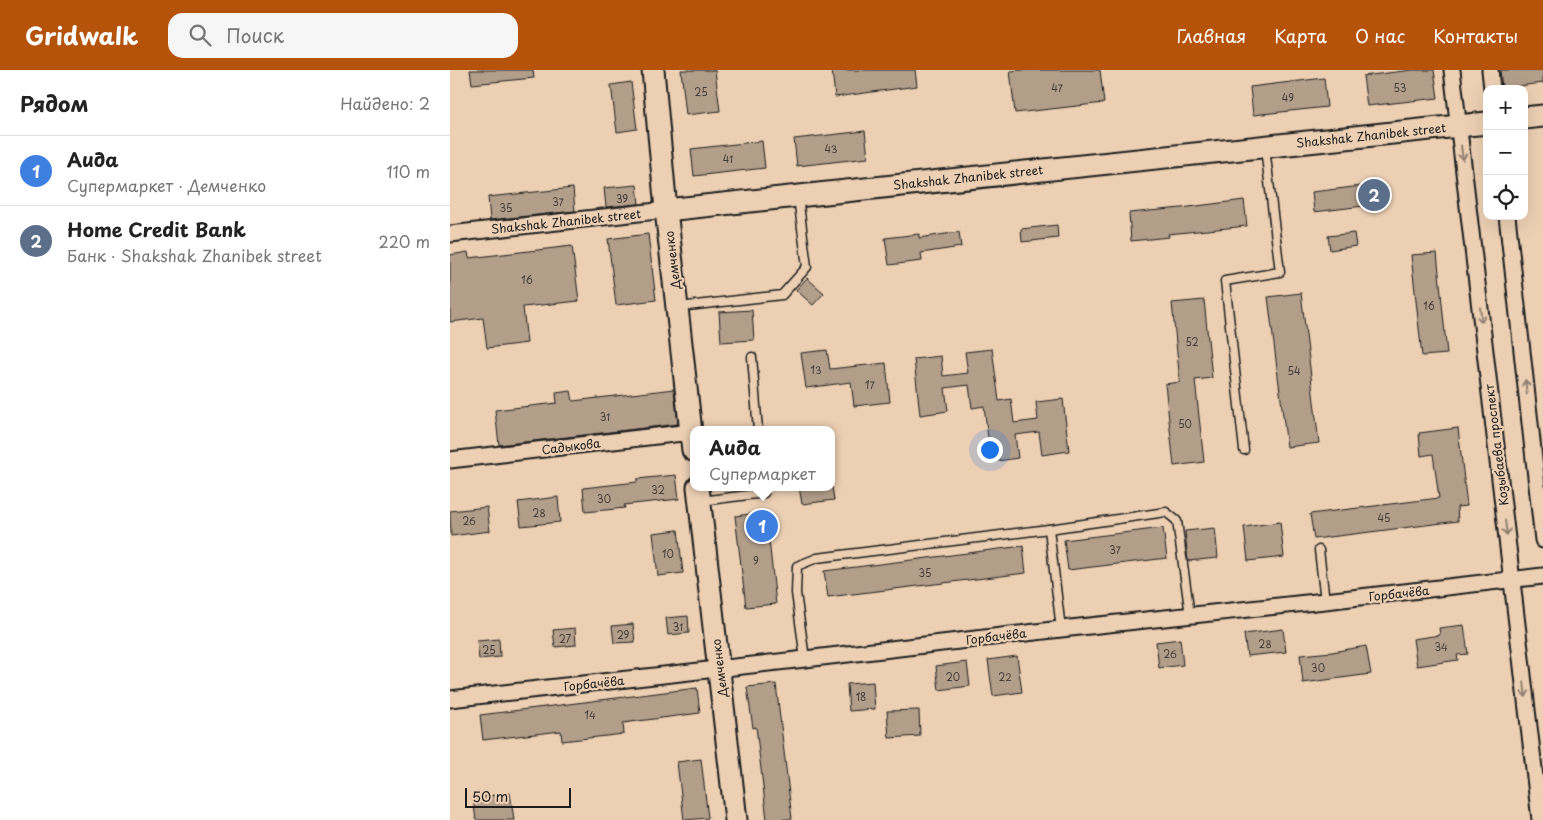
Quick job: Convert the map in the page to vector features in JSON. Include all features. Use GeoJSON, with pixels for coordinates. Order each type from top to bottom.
{"type":"FeatureCollection","features":[{"type":"Feature","properties":{"kind":"street","name":"Демченко"},"geometry":{"type":"LineString","coordinates":[[653,70],[666,210],[690,426]]}},
{"type":"Feature","properties":{"kind":"street","name":"Козыбаева проспект"},"geometry":{"type":"LineString","coordinates":[[1452,70],[1540,820]]}},
{"type":"Feature","properties":{"kind":"street"},"geometry":{"type":"LineString","coordinates":[[1490,70],[1492,85]]}},
{"type":"Feature","properties":{"kind":"street"},"geometry":{"type":"LineString","coordinates":[[1528,118],[1543,116]]}},
{"type":"Feature","properties":{"kind":"street","name":"Shakshak Zhanibek street"},"geometry":{"type":"LineString","coordinates":[[450,234],[1483,123]]}},
{"type":"Feature","properties":{"kind":"street"},"geometry":{"type":"LineString","coordinates":[[1507,220],[1543,540]]}},
{"type":"Feature","properties":{"kind":"street","name":"Садыкова"},"geometry":{"type":"LineString","coordinates":[[450,460],[690,441]]}},
{"type":"Feature","properties":{"kind":"street","name":"Демченко"},"geometry":{"type":"LineString","coordinates":[[698,494],[736,820]]}},
{"type":"Feature","properties":{"kind":"street","name":"Горбачёва"},"geometry":{"type":"LineString","coordinates":[[450,699],[1061,628],[1543,576]]}},
{"type":"Feature","properties":{"kind":"lane"},"geometry":{"type":"LineString","coordinates":[[1244,450],[1225,281],[1280,272],[1265,146]]}},
{"type":"Feature","properties":{"kind":"lane"},"geometry":{"type":"LineString","coordinates":[[677,307],[782,295],[806,267],[798,196]]}},
{"type":"Feature","properties":{"kind":"lane"},"geometry":{"type":"LineString","coordinates":[[752,357],[758,426]]}},
{"type":"Feature","properties":{"kind":"lane"},"geometry":{"type":"LineString","coordinates":[[698,494],[764,493],[764,491]]}},
{"type":"Feature","properties":{"kind":"lane"},"geometry":{"type":"LineString","coordinates":[[805,659],[796,593],[797,566],[817,558],[1166,512],[1177,521],[1190,615]]}},
{"type":"Feature","properties":{"kind":"lane"},"geometry":{"type":"LineString","coordinates":[[1049,528],[1061,628]]}},
{"type":"Feature","properties":{"kind":"lane"},"geometry":{"type":"LineString","coordinates":[[1319,550],[1325,601]]}},
{"type":"Feature","properties":{"kind":"building"},"geometry":{"type":"Polygon","coordinates":[[[470,70],[533,70],[534,78],[472,84],[470,70]]]}},
{"type":"Feature","properties":{"kind":"building"},"geometry":{"type":"Polygon","coordinates":[[[681,70],[715,70],[720,111],[686,115],[681,70]]]}},
{"type":"Feature","properties":{"kind":"building"},"geometry":{"type":"Polygon","coordinates":[[[832,70],[915,70],[917,86],[835,97],[832,70]]]}},
{"type":"Feature","properties":{"kind":"building"},"geometry":{"type":"Polygon","coordinates":[[[1100,70],[1104,103],[1015,113],[1010,71],[1100,70]]]}},
{"type":"Feature","properties":{"kind":"building"},"geometry":{"type":"Polygon","coordinates":[[[1412,70],[1434,70],[1438,98],[1367,106],[1363,76],[1412,70]]]}},
{"type":"Feature","properties":{"kind":"building"},"geometry":{"type":"Polygon","coordinates":[[[1500,70],[1543,70],[1543,83],[1502,85],[1500,70]]]}},
{"type":"Feature","properties":{"kind":"building"},"geometry":{"type":"Polygon","coordinates":[[[1324,78],[1327,107],[1253,115],[1250,87],[1324,78]]]}},
{"type":"Feature","properties":{"kind":"building"},"geometry":{"type":"Polygon","coordinates":[[[631,82],[637,129],[617,132],[611,85],[631,82]]]}},
{"type":"Feature","properties":{"kind":"building"},"geometry":{"type":"Polygon","coordinates":[[[865,131],[868,158],[797,166],[794,139],[865,131]]]}},
{"type":"Feature","properties":{"kind":"building"},"geometry":{"type":"Polygon","coordinates":[[[762,141],[765,168],[694,176],[691,149],[762,141]]]}},
{"type":"Feature","properties":{"kind":"building"},"geometry":{"type":"Polygon","coordinates":[[[1378,184],[1380,204],[1314,212],[1312,192],[1378,184]]]}},
{"type":"Feature","properties":{"kind":"building"},"geometry":{"type":"Polygon","coordinates":[[[637,185],[639,204],[606,207],[604,188],[637,185]]]}},
{"type":"Feature","properties":{"kind":"building"},"geometry":{"type":"Polygon","coordinates":[[[573,188],[575,211],[490,220],[488,197],[573,188]]]}},
{"type":"Feature","properties":{"kind":"building"},"geometry":{"type":"Polygon","coordinates":[[[1244,200],[1247,226],[1168,234],[1169,237],[1131,241],[1129,213],[1244,200]]]}},
{"type":"Feature","properties":{"kind":"building"},"geometry":{"type":"Polygon","coordinates":[[[1057,225],[1058,238],[1022,242],[1021,229],[1057,225]]]}},
{"type":"Feature","properties":{"kind":"building"},"geometry":{"type":"Polygon","coordinates":[[[959,232],[961,247],[921,253],[922,261],[889,265],[885,238],[919,234],[919,238],[959,232]]]}},
{"type":"Feature","properties":{"kind":"building"},"geometry":{"type":"Polygon","coordinates":[[[1354,233],[1356,246],[1330,250],[1328,236],[1354,233]]]}},
{"type":"Feature","properties":{"kind":"building"},"geometry":{"type":"Polygon","coordinates":[[[648,234],[656,300],[616,305],[608,239],[648,234]]]}},
{"type":"Feature","properties":{"kind":"building"},"geometry":{"type":"Polygon","coordinates":[[[572,246],[579,301],[523,307],[527,343],[487,348],[483,318],[450,322],[450,255],[468,252],[469,258],[572,246]]]}},
{"type":"Feature","properties":{"kind":"building"},"geometry":{"type":"Polygon","coordinates":[[[1437,253],[1447,354],[1422,356],[1411,255],[1437,253]]]}},
{"type":"Feature","properties":{"kind":"building"},"geometry":{"type":"Polygon","coordinates":[[[807,278],[824,293],[813,305],[796,290],[807,278]]]}},
{"type":"Feature","properties":{"kind":"building"},"geometry":{"type":"Polygon","coordinates":[[[1301,293],[1319,443],[1287,447],[1268,297],[1301,293]]]}},
{"type":"Feature","properties":{"kind":"building"},"geometry":{"type":"Polygon","coordinates":[[[1204,300],[1212,378],[1195,380],[1204,462],[1174,466],[1165,384],[1180,382],[1172,303],[1204,300]]]}},
{"type":"Feature","properties":{"kind":"building"},"geometry":{"type":"Polygon","coordinates":[[[752,310],[754,340],[721,342],[719,312],[752,310]]]}},
{"type":"Feature","properties":{"kind":"building"},"geometry":{"type":"Polygon","coordinates":[[[992,349],[999,401],[1011,399],[1014,423],[1038,420],[1036,402],[1063,399],[1069,451],[1042,455],[1039,432],[1015,435],[1018,458],[991,462],[984,406],[972,408],[969,385],[945,388],[948,411],[920,415],[914,359],[941,356],[943,376],[968,373],[965,352],[992,349]]]}},
{"type":"Feature","properties":{"kind":"building"},"geometry":{"type":"Polygon","coordinates":[[[827,350],[830,369],[886,363],[890,402],[854,406],[851,382],[806,388],[801,353],[827,350]]]}},
{"type":"Feature","properties":{"kind":"building"},"geometry":{"type":"Polygon","coordinates":[[[674,389],[678,424],[499,445],[495,410],[557,403],[556,393],[571,391],[573,401],[674,389]]]}},
{"type":"Feature","properties":{"kind":"building"},"geometry":{"type":"Polygon","coordinates":[[[1458,428],[1467,506],[1457,507],[1458,521],[1314,539],[1310,514],[1439,498],[1433,454],[1421,456],[1419,433],[1458,428]]]}},
{"type":"Feature","properties":{"kind":"building"},"geometry":{"type":"Polygon","coordinates":[[[676,475],[679,499],[624,505],[625,508],[585,512],[583,488],[637,482],[637,479],[676,475]]]}},
{"type":"Feature","properties":{"kind":"building"},"geometry":{"type":"Polygon","coordinates":[[[800,491],[833,491],[834,500],[802,504],[800,491]]]}},
{"type":"Feature","properties":{"kind":"building"},"geometry":{"type":"Polygon","coordinates":[[[558,497],[560,522],[521,526],[518,502],[558,497]]]}},
{"type":"Feature","properties":{"kind":"building"},"geometry":{"type":"Polygon","coordinates":[[[487,507],[490,531],[451,536],[450,511],[487,507]]]}},
{"type":"Feature","properties":{"kind":"building"},"geometry":{"type":"Polygon","coordinates":[[[766,512],[776,604],[746,607],[735,516],[766,512]]]}},
{"type":"Feature","properties":{"kind":"building"},"geometry":{"type":"Polygon","coordinates":[[[1280,522],[1284,557],[1248,561],[1244,527],[1280,522]]]}},
{"type":"Feature","properties":{"kind":"building"},"geometry":{"type":"Polygon","coordinates":[[[1163,528],[1167,558],[1068,570],[1064,540],[1163,528]]]}},
{"type":"Feature","properties":{"kind":"building"},"geometry":{"type":"Polygon","coordinates":[[[1215,528],[1218,558],[1188,561],[1185,531],[1215,528]]]}},
{"type":"Feature","properties":{"kind":"building"},"geometry":{"type":"Polygon","coordinates":[[[678,530],[683,573],[658,576],[653,533],[678,530]]]}},
{"type":"Feature","properties":{"kind":"building"},"geometry":{"type":"Polygon","coordinates":[[[1023,546],[1026,573],[828,597],[824,571],[1023,546]]]}},
{"type":"Feature","properties":{"kind":"building"},"geometry":{"type":"Polygon","coordinates":[[[688,616],[689,633],[668,635],[666,618],[688,616]]]}},
{"type":"Feature","properties":{"kind":"building"},"geometry":{"type":"Polygon","coordinates":[[[633,624],[635,642],[614,643],[612,626],[633,624]]]}},
{"type":"Feature","properties":{"kind":"building"},"geometry":{"type":"Polygon","coordinates":[[[1464,625],[1468,654],[1457,655],[1458,660],[1417,666],[1413,639],[1440,635],[1439,628],[1464,625]]]}},
{"type":"Feature","properties":{"kind":"building"},"geometry":{"type":"Polygon","coordinates":[[[575,628],[576,645],[555,647],[553,630],[575,628]]]}},
{"type":"Feature","properties":{"kind":"building"},"geometry":{"type":"Polygon","coordinates":[[[1283,629],[1286,652],[1247,656],[1244,634],[1283,629]]]}},
{"type":"Feature","properties":{"kind":"building"},"geometry":{"type":"Polygon","coordinates":[[[499,639],[500,657],[479,659],[477,641],[499,639]]]}},
{"type":"Feature","properties":{"kind":"building"},"geometry":{"type":"Polygon","coordinates":[[[1180,639],[1183,665],[1159,668],[1156,642],[1180,639]]]}},
{"type":"Feature","properties":{"kind":"building"},"geometry":{"type":"Polygon","coordinates":[[[1366,646],[1371,674],[1303,683],[1300,655],[1366,646]]]}},
{"type":"Feature","properties":{"kind":"building"},"geometry":{"type":"Polygon","coordinates":[[[1017,656],[1022,692],[993,696],[988,660],[1017,656]]]}},
{"type":"Feature","properties":{"kind":"building"},"geometry":{"type":"Polygon","coordinates":[[[967,662],[970,686],[939,690],[936,666],[967,662]]]}},
{"type":"Feature","properties":{"kind":"building"},"geometry":{"type":"Polygon","coordinates":[[[873,682],[875,709],[849,711],[847,684],[873,682]]]}},
{"type":"Feature","properties":{"kind":"building"},"geometry":{"type":"Polygon","coordinates":[[[776,684],[792,819],[767,820],[756,727],[753,728],[747,687],[776,684]]]}},
{"type":"Feature","properties":{"kind":"building"},"geometry":{"type":"Polygon","coordinates":[[[697,688],[700,713],[623,723],[624,734],[562,741],[561,731],[483,740],[480,715],[697,688]]]}},
{"type":"Feature","properties":{"kind":"building"},"geometry":{"type":"Polygon","coordinates":[[[919,710],[920,736],[889,738],[887,711],[919,710]]]}},
{"type":"Feature","properties":{"kind":"building"},"geometry":{"type":"Polygon","coordinates":[[[701,759],[708,818],[684,820],[677,762],[701,759]]]}},
{"type":"Feature","properties":{"kind":"building"},"geometry":{"type":"Polygon","coordinates":[[[510,793],[514,820],[476,820],[473,798],[510,793]]]}},
{"type":"Feature","properties":{"kind":"place","name":"Home Credit Bank"},"geometry":{"type":"Point","coordinates":[1374,195]}},
{"type":"Feature","properties":{"kind":"place","name":"Аида"},"geometry":{"type":"Point","coordinates":[762,526]}}]}
